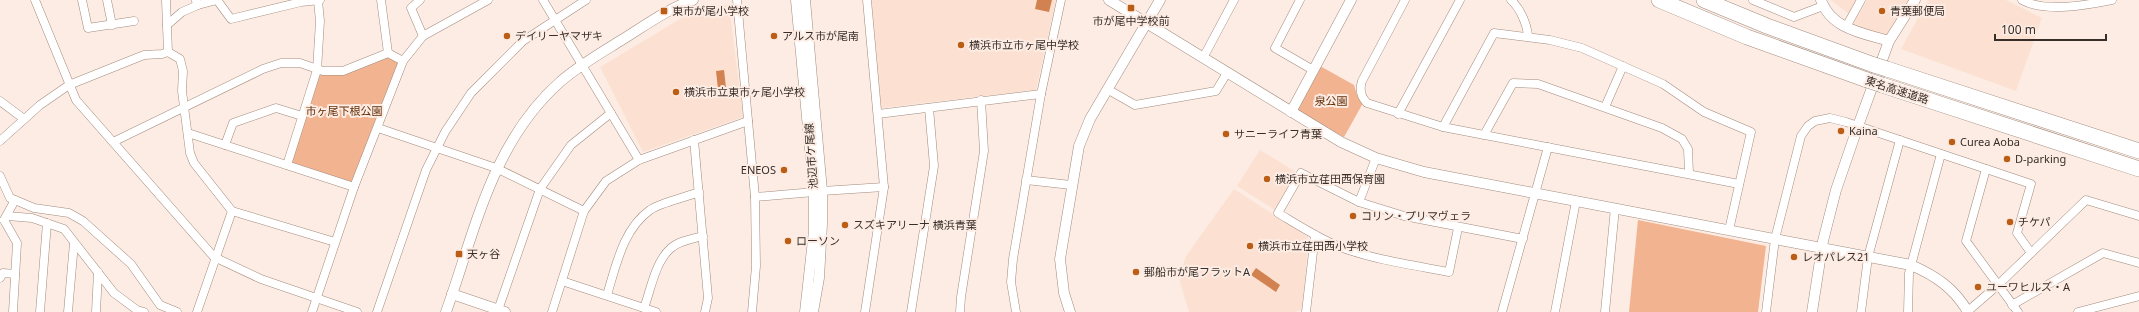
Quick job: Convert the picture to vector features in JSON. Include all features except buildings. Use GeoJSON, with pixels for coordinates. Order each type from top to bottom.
{"type":"FeatureCollection","features":[{"type":"Feature","properties":{"kind":"highway","name":"東名高速道路"},"geometry":{"type":"LineString","coordinates":[[1659,0],[1747,37],[1867,80],[2139,169]]}},
{"type":"Feature","properties":{"kind":"highway","name":"東名高速道路"},"geometry":{"type":"LineString","coordinates":[[1704,0],[1767,26],[1881,67],[2139,151]]}},
{"type":"Feature","properties":{"kind":"street"},"geometry":{"type":"LineString","coordinates":[[35,0],[69,85],[80,105],[216,258],[261,279],[357,312]]}},
{"type":"Feature","properties":{"kind":"street"},"geometry":{"type":"LineString","coordinates":[[82,0],[88,28],[134,21]]}},
{"type":"Feature","properties":{"kind":"street"},"geometry":{"type":"LineString","coordinates":[[107,0],[112,25]]}},
{"type":"Feature","properties":{"kind":"street"},"geometry":{"type":"LineString","coordinates":[[166,0],[168,52]]}},
{"type":"Feature","properties":{"kind":"street"},"geometry":{"type":"LineString","coordinates":[[167,25],[197,2],[217,0],[231,19],[301,2],[319,0],[320,22],[317,70],[286,165]]}},
{"type":"Feature","properties":{"kind":"street"},"geometry":{"type":"LineString","coordinates":[[381,0],[388,54]]}},
{"type":"Feature","properties":{"kind":"street"},"geometry":{"type":"LineString","coordinates":[[420,0],[411,8],[423,36]]}},
{"type":"Feature","properties":{"kind":"street"},"geometry":{"type":"LineString","coordinates":[[312,312],[354,187],[403,61],[423,36],[488,0]]}},
{"type":"Feature","properties":{"kind":"street"},"geometry":{"type":"LineString","coordinates":[[543,0],[639,160]]}},
{"type":"Feature","properties":{"kind":"street"},"geometry":{"type":"LineString","coordinates":[[378,312],[426,170],[436,147],[471,93],[523,40],[586,0]]}},
{"type":"Feature","properties":{"kind":"street"},"geometry":{"type":"LineString","coordinates":[[737,0],[755,198],[756,266],[752,312]]}},
{"type":"Feature","properties":{"kind":"street","name":"池辺市ケ尾線"},"geometry":{"type":"LineString","coordinates":[[796,0],[822,224],[819,278],[814,312]]}},
{"type":"Feature","properties":{"kind":"street","name":"池辺市ケ尾線"},"geometry":{"type":"LineString","coordinates":[[805,312],[818,192],[806,0]]}},
{"type":"Feature","properties":{"kind":"street"},"geometry":{"type":"LineString","coordinates":[[865,312],[884,187],[867,0]]}},
{"type":"Feature","properties":{"kind":"street"},"geometry":{"type":"LineString","coordinates":[[1016,312],[1011,282],[1026,180],[1041,94],[1061,0]]}},
{"type":"Feature","properties":{"kind":"street"},"geometry":{"type":"LineString","coordinates":[[1109,0],[1341,142],[1376,158],[1424,172],[1911,265],[1932,274],[1948,286],[1968,311],[1998,285],[2086,200],[2139,216]]}},
{"type":"Feature","properties":{"kind":"street"},"geometry":{"type":"LineString","coordinates":[[1070,312],[1060,267],[1071,185],[1079,146],[1090,119],[1160,0]]}},
{"type":"Feature","properties":{"kind":"street"},"geometry":{"type":"LineString","coordinates":[[1203,58],[1234,0]]}},
{"type":"Feature","properties":{"kind":"street"},"geometry":{"type":"LineString","coordinates":[[1300,0],[1275,48],[1314,70]]}},
{"type":"Feature","properties":{"kind":"street"},"geometry":{"type":"LineString","coordinates":[[1291,112],[1351,0]]}},
{"type":"Feature","properties":{"kind":"street"},"geometry":{"type":"LineString","coordinates":[[1405,0],[1360,88],[1363,99],[1367,103],[1443,127],[1689,173],[1738,184]]}},
{"type":"Feature","properties":{"kind":"street"},"geometry":{"type":"LineString","coordinates":[[1398,114],[1460,0]]}},
{"type":"Feature","properties":{"kind":"street"},"geometry":{"type":"LineString","coordinates":[[1511,0],[1515,4],[1527,27],[1528,36]]}},
{"type":"Feature","properties":{"kind":"street"},"geometry":{"type":"LineString","coordinates":[[1753,0],[1794,17],[1822,3],[1831,18],[1846,27],[1889,41]]}},
{"type":"Feature","properties":{"kind":"street"},"geometry":{"type":"LineString","coordinates":[[1846,27],[1861,0]]}},
{"type":"Feature","properties":{"kind":"street"},"geometry":{"type":"LineString","coordinates":[[1812,312],[1822,248],[1836,190],[1889,41],[1915,0]]}},
{"type":"Feature","properties":{"kind":"street"},"geometry":{"type":"LineString","coordinates":[[2022,0],[2031,4],[2049,8],[2112,0]]}},
{"type":"Feature","properties":{"kind":"street"},"geometry":{"type":"LineString","coordinates":[[446,312],[472,231],[496,168],[512,138],[543,99],[560,82],[582,65],[671,10],[689,1]]}},
{"type":"Feature","properties":{"kind":"street"},"geometry":{"type":"LineString","coordinates":[[1443,127],[1494,33],[1528,36],[1571,44],[1663,84],[1704,112],[1751,132],[1738,184],[1729,230]]}},
{"type":"Feature","properties":{"kind":"street"},"geometry":{"type":"LineString","coordinates":[[0,141],[24,119],[69,85],[144,55],[162,54],[168,52],[180,59],[183,71],[182,91],[184,108],[194,163],[232,210],[335,242]]}},
{"type":"Feature","properties":{"kind":"street"},"geometry":{"type":"LineString","coordinates":[[113,142],[263,69],[280,63],[300,63],[317,70],[343,71],[388,54],[403,61]]}},
{"type":"Feature","properties":{"kind":"street"},"geometry":{"type":"LineString","coordinates":[[1606,107],[1623,66]]}},
{"type":"Feature","properties":{"kind":"street"},"geometry":{"type":"LineString","coordinates":[[1107,89],[1135,105],[1216,91],[1227,72]]}},
{"type":"Feature","properties":{"kind":"street"},"geometry":{"type":"LineString","coordinates":[[1484,135],[1513,83],[1538,84],[1662,128],[1682,139],[1688,149],[1689,173]]}},
{"type":"Feature","properties":{"kind":"street"},"geometry":{"type":"LineString","coordinates":[[878,114],[981,100],[1041,94]]}},
{"type":"Feature","properties":{"kind":"street"},"geometry":{"type":"LineString","coordinates":[[960,312],[961,297],[984,151],[981,100]]}},
{"type":"Feature","properties":{"kind":"street"},"geometry":{"type":"LineString","coordinates":[[0,101],[24,119]]}},
{"type":"Feature","properties":{"kind":"street"},"geometry":{"type":"LineString","coordinates":[[225,145],[233,123],[276,108],[302,116]]}},
{"type":"Feature","properties":{"kind":"street"},"geometry":{"type":"LineString","coordinates":[[911,312],[934,166],[929,108]]}},
{"type":"Feature","properties":{"kind":"street"},"geometry":{"type":"LineString","coordinates":[[452,294],[501,311],[540,189],[571,145],[611,113]]}},
{"type":"Feature","properties":{"kind":"street"},"geometry":{"type":"LineString","coordinates":[[1766,312],[1775,239],[1798,147],[1808,126],[1815,121],[1830,118],[1858,126],[2031,184],[2017,233],[2031,253]]}},
{"type":"Feature","properties":{"kind":"street"},"geometry":{"type":"LineString","coordinates":[[552,312],[584,211],[606,181],[639,160],[748,121]]}},
{"type":"Feature","properties":{"kind":"street"},"geometry":{"type":"LineString","coordinates":[[378,128],[496,168],[584,211]]}},
{"type":"Feature","properties":{"kind":"street"},"geometry":{"type":"LineString","coordinates":[[188,133],[354,187]]}},
{"type":"Feature","properties":{"kind":"street"},"geometry":{"type":"LineString","coordinates":[[694,140],[708,298],[705,312]]}},
{"type":"Feature","properties":{"kind":"street"},"geometry":{"type":"LineString","coordinates":[[1861,312],[1868,257],[1900,140]]}},
{"type":"Feature","properties":{"kind":"street"},"geometry":{"type":"LineString","coordinates":[[1502,312],[1548,147]]}},
{"type":"Feature","properties":{"kind":"street"},"geometry":{"type":"LineString","coordinates":[[1908,312],[1911,265],[1941,154]]}},
{"type":"Feature","properties":{"kind":"street"},"geometry":{"type":"LineString","coordinates":[[1359,202],[1376,158]]}},
{"type":"Feature","properties":{"kind":"street"},"geometry":{"type":"LineString","coordinates":[[1986,169],[1966,242],[2018,312]]}},
{"type":"Feature","properties":{"kind":"street"},"geometry":{"type":"LineString","coordinates":[[1458,228],[1449,272],[1376,258],[1340,246],[1315,235],[1278,213],[1301,174],[1359,202],[1404,216],[1458,228],[1523,238]]}},
{"type":"Feature","properties":{"kind":"street"},"geometry":{"type":"LineString","coordinates":[[1,179],[10,198],[34,208],[69,213],[83,221],[131,264],[160,306],[177,312]]}},
{"type":"Feature","properties":{"kind":"street"},"geometry":{"type":"LineString","coordinates":[[1026,180],[1071,185]]}},
{"type":"Feature","properties":{"kind":"street"},"geometry":{"type":"LineString","coordinates":[[755,198],[884,187]]}},
{"type":"Feature","properties":{"kind":"street"},"geometry":{"type":"LineString","coordinates":[[607,296],[620,252],[629,233],[636,224],[650,209],[699,192]]}},
{"type":"Feature","properties":{"kind":"street"},"geometry":{"type":"LineString","coordinates":[[4,220],[14,200]]}},
{"type":"Feature","properties":{"kind":"street"},"geometry":{"type":"LineString","coordinates":[[1556,312],[1576,201]]}},
{"type":"Feature","properties":{"kind":"street"},"geometry":{"type":"LineString","coordinates":[[1605,312],[1615,208]]}},
{"type":"Feature","properties":{"kind":"street"},"geometry":{"type":"LineString","coordinates":[[197,312],[232,210]]}},
{"type":"Feature","properties":{"kind":"street"},"geometry":{"type":"LineString","coordinates":[[4,220],[32,218],[64,229],[114,294],[137,310],[144,312]]}},
{"type":"Feature","properties":{"kind":"street"},"geometry":{"type":"LineString","coordinates":[[4,220],[17,243],[13,312]]}},
{"type":"Feature","properties":{"kind":"street"},"geometry":{"type":"LineString","coordinates":[[40,312],[46,223]]}},
{"type":"Feature","properties":{"kind":"street"},"geometry":{"type":"LineString","coordinates":[[1306,312],[1315,235]]}},
{"type":"Feature","properties":{"kind":"street"},"geometry":{"type":"LineString","coordinates":[[644,308],[660,264],[670,248],[680,242],[703,236]]}},
{"type":"Feature","properties":{"kind":"street"},"geometry":{"type":"LineString","coordinates":[[68,312],[74,242]]}},
{"type":"Feature","properties":{"kind":"street"},"geometry":{"type":"LineString","coordinates":[[2012,304],[2104,253],[2139,263]]}},
{"type":"Feature","properties":{"kind":"street"},"geometry":{"type":"LineString","coordinates":[[96,312],[98,272]]}},
{"type":"Feature","properties":{"kind":"street"},"geometry":{"type":"LineString","coordinates":[[0,278],[3,273],[15,274]]}},
{"type":"Feature","properties":{"kind":"street"},"geometry":{"type":"LineString","coordinates":[[562,281],[656,312]]}},
{"type":"Feature","properties":{"kind":"street"},"geometry":{"type":"LineString","coordinates":[[2078,312],[2139,296]]}},
{"type":"Feature","properties":{"kind":"shaded area","name":"横浜市立市ヶ尾中学校"},"geometry":{"type":"Polygon","coordinates":[[[871,0],[1056,0],[1036,90],[881,108],[871,0]]]}},
{"type":"Feature","properties":{"kind":"shaded area"},"geometry":{"type":"Polygon","coordinates":[[[1037,0],[1052,0],[1049,12],[1035,9],[1037,0]]]}},
{"type":"Feature","properties":{"kind":"shaded area"},"geometry":{"type":"Polygon","coordinates":[[[1831,0],[1856,0],[1849,14],[1831,0]]]}},
{"type":"Feature","properties":{"kind":"shaded area","name":"青葉郵便局"},"geometry":{"type":"Polygon","coordinates":[[[1867,0],[1910,0],[1889,34],[1886,35],[1856,26],[1854,23],[1867,0]]]}},
{"type":"Feature","properties":{"kind":"shaded area"},"geometry":{"type":"Polygon","coordinates":[[[1928,0],[2006,0],[2042,18],[2016,91],[1901,49],[1928,0]]]}},
{"type":"Feature","properties":{"kind":"shaded area","name":"横浜市立東市ヶ尾小学校"},"geometry":{"type":"Polygon","coordinates":[[[729,4],[743,117],[643,152],[600,67],[690,13],[729,4]]]}},
{"type":"Feature","properties":{"kind":"shaded area"},"geometry":{"type":"Polygon","coordinates":[[[724,70],[727,97],[719,98],[716,71],[724,70]]]}},
{"type":"Feature","properties":{"kind":"shaded area","name":"横浜市立荏田西保育園"},"geometry":{"type":"Polygon","coordinates":[[[1260,150],[1296,172],[1275,210],[1237,186],[1260,150]]]}},
{"type":"Feature","properties":{"kind":"shaded area","name":"横浜市立荏田西小学校"},"geometry":{"type":"Polygon","coordinates":[[[1234,189],[1308,237],[1304,309],[1295,312],[1189,312],[1180,282],[1181,271],[1186,256],[1234,189]]]}},
{"type":"Feature","properties":{"kind":"shaded area"},"geometry":{"type":"Polygon","coordinates":[[[1256,268],[1280,285],[1276,292],[1251,275],[1256,268]]]}},
{"type":"Feature","properties":{"kind":"green space","name":"市ヶ尾下根公園"},"geometry":{"type":"Polygon","coordinates":[[[388,53],[403,61],[354,187],[287,165],[317,70],[343,71],[388,53]]]}},
{"type":"Feature","properties":{"kind":"green space","name":"泉公園"},"geometry":{"type":"Polygon","coordinates":[[[1320,66],[1354,85],[1357,95],[1363,103],[1344,137],[1296,111],[1320,66]]]}},
{"type":"Feature","properties":{"kind":"green space"},"geometry":{"type":"Polygon","coordinates":[[[1638,220],[1766,246],[1758,312],[1629,312],[1638,220]]]}},
{"type":"Feature","properties":{"kind":"place","name":"市が尾中学校前"},"geometry":{"type":"Point","coordinates":[1131,8]}},
{"type":"Feature","properties":{"kind":"place","name":"東市が尾小学校"},"geometry":{"type":"Point","coordinates":[664,11]}},
{"type":"Feature","properties":{"kind":"place","name":"青葉郵便局"},"geometry":{"type":"Point","coordinates":[1882,11]}},
{"type":"Feature","properties":{"kind":"place","name":"デイリーヤマザキ"},"geometry":{"type":"Point","coordinates":[507,36]}},
{"type":"Feature","properties":{"kind":"place","name":"アルス市が尾南"},"geometry":{"type":"Point","coordinates":[774,36]}},
{"type":"Feature","properties":{"kind":"place","name":"横浜市立市ヶ尾中学校"},"geometry":{"type":"Point","coordinates":[961,45]}},
{"type":"Feature","properties":{"kind":"place","name":"横浜市立東市ヶ尾小学校"},"geometry":{"type":"Point","coordinates":[676,92]}},
{"type":"Feature","properties":{"kind":"place","name":"Kaina"},"geometry":{"type":"Point","coordinates":[1841,131]}},
{"type":"Feature","properties":{"kind":"place","name":"サニーライフ青葉"},"geometry":{"type":"Point","coordinates":[1226,134]}},
{"type":"Feature","properties":{"kind":"place","name":"Curea Aoba"},"geometry":{"type":"Point","coordinates":[1952,142]}},
{"type":"Feature","properties":{"kind":"place","name":"D-parking"},"geometry":{"type":"Point","coordinates":[2007,159]}},
{"type":"Feature","properties":{"kind":"place","name":"ENEOS"},"geometry":{"type":"Point","coordinates":[784,170]}},
{"type":"Feature","properties":{"kind":"place","name":"横浜市立荏田西保育園"},"geometry":{"type":"Point","coordinates":[1267,179]}},
{"type":"Feature","properties":{"kind":"place","name":"コリン・プリマヴェラ"},"geometry":{"type":"Point","coordinates":[1353,216]}},
{"type":"Feature","properties":{"kind":"place","name":"チケパ"},"geometry":{"type":"Point","coordinates":[2010,222]}},
{"type":"Feature","properties":{"kind":"place","name":"スズキアリーナ 横浜青葉"},"geometry":{"type":"Point","coordinates":[845,225]}},
{"type":"Feature","properties":{"kind":"place","name":"ローソン"},"geometry":{"type":"Point","coordinates":[788,241]}},
{"type":"Feature","properties":{"kind":"place","name":"横浜市立荏田西小学校"},"geometry":{"type":"Point","coordinates":[1250,246]}},
{"type":"Feature","properties":{"kind":"place","name":"天ヶ谷"},"geometry":{"type":"Point","coordinates":[459,254]}},
{"type":"Feature","properties":{"kind":"place","name":"レオパレス21"},"geometry":{"type":"Point","coordinates":[1794,257]}},
{"type":"Feature","properties":{"kind":"place","name":"郵船市が尾フラットA"},"geometry":{"type":"Point","coordinates":[1136,272]}},
{"type":"Feature","properties":{"kind":"place","name":"ユーワヒルズ・A"},"geometry":{"type":"Point","coordinates":[1978,287]}}]}
